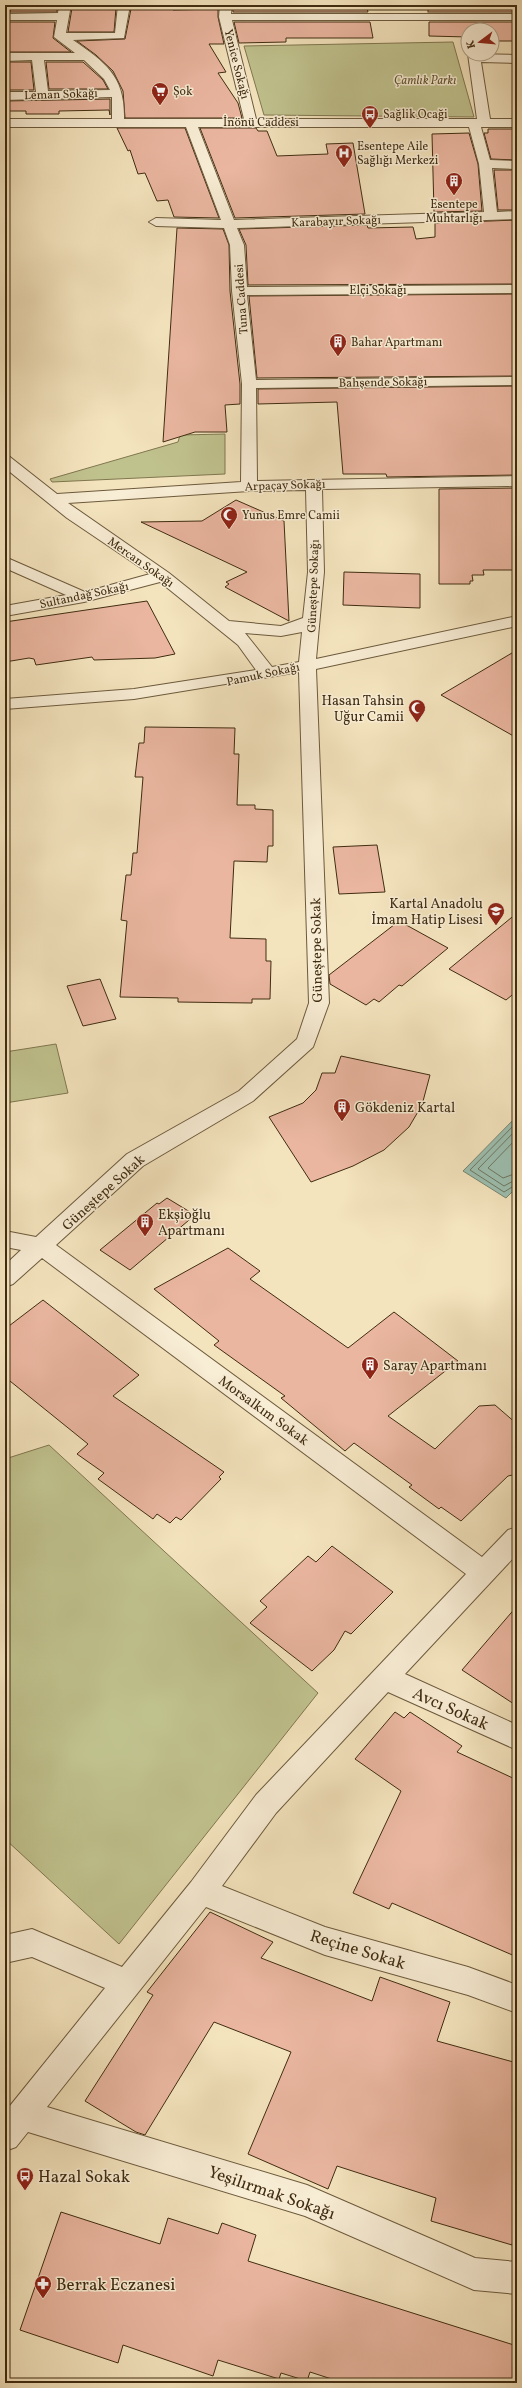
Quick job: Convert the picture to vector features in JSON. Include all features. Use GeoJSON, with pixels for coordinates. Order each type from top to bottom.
{"type":"FeatureCollection","features":[{"type":"Feature","properties":{"kind":"street"},"geometry":{"type":"LineString","coordinates":[[60,37],[120,36],[124,5]]}},
{"type":"Feature","properties":{"kind":"street"},"geometry":{"type":"LineString","coordinates":[[5,17],[64,11],[60,37]]}},
{"type":"Feature","properties":{"kind":"street"},"geometry":{"type":"LineString","coordinates":[[226,11],[517,17]]}},
{"type":"Feature","properties":{"kind":"street","name":"Yenice Sokağı"},"geometry":{"type":"LineString","coordinates":[[226,11],[251,122]]}},
{"type":"Feature","properties":{"kind":"street"},"geometry":{"type":"LineString","coordinates":[[470,17],[470,22]]}},
{"type":"Feature","properties":{"kind":"street"},"geometry":{"type":"LineString","coordinates":[[60,37],[89,56],[117,93],[118,121]]}},
{"type":"Feature","properties":{"kind":"street"},"geometry":{"type":"LineString","coordinates":[[38,56],[42,95]]}},
{"type":"Feature","properties":{"kind":"street"},"geometry":{"type":"LineString","coordinates":[[5,57],[89,56]]}},
{"type":"Feature","properties":{"kind":"street"},"geometry":{"type":"LineString","coordinates":[[500,58],[517,59]]}},
{"type":"Feature","properties":{"kind":"street"},"geometry":{"type":"LineString","coordinates":[[474,62],[479,123],[492,216]]}},
{"type":"Feature","properties":{"kind":"street","name":"Leman Sokağı"},"geometry":{"type":"LineString","coordinates":[[5,96],[117,93]]}},
{"type":"Feature","properties":{"kind":"street","name":"İnönü Caddesi"},"geometry":{"type":"LineString","coordinates":[[5,123],[118,121],[517,123]]}},
{"type":"Feature","properties":{"kind":"street","name":"Tuna Caddesi"},"geometry":{"type":"LineString","coordinates":[[190,122],[237,245],[249,384],[249,486]]}},
{"type":"Feature","properties":{"kind":"street"},"geometry":{"type":"LineString","coordinates":[[485,164],[517,165]]}},
{"type":"Feature","properties":{"kind":"street","name":"Karabayır Sokağı"},"geometry":{"type":"LineString","coordinates":[[156,222],[229,224],[517,215]]}},
{"type":"Feature","properties":{"kind":"street","name":"Elçi Sokağı"},"geometry":{"type":"LineString","coordinates":[[240,291],[517,289]]}},
{"type":"Feature","properties":{"kind":"street","name":"Bahşende Sokağı"},"geometry":{"type":"LineString","coordinates":[[249,384],[517,381]]}},
{"type":"Feature","properties":{"kind":"street","name":"Mercan Sokağı"},"geometry":{"type":"LineString","coordinates":[[5,460],[53,499],[164,576],[225,625],[244,641],[267,673]]}},
{"type":"Feature","properties":{"kind":"street","name":"Arpaçay Sokağı"},"geometry":{"type":"LineString","coordinates":[[53,499],[249,486],[517,481]]}},
{"type":"Feature","properties":{"kind":"street","name":"Güneştepe Sokağı"},"geometry":{"type":"LineString","coordinates":[[307,664],[316,572],[314,484]]}},
{"type":"Feature","properties":{"kind":"street"},"geometry":{"type":"LineString","coordinates":[[5,562],[84,597]]}},
{"type":"Feature","properties":{"kind":"street","name":"Sultandağ Sokağı"},"geometry":{"type":"LineString","coordinates":[[5,611],[84,597],[164,576]]}},
{"type":"Feature","properties":{"kind":"street"},"geometry":{"type":"LineString","coordinates":[[225,625],[276,631],[294,629],[312,620]]}},
{"type":"Feature","properties":{"kind":"street","name":"Pamuk Sokağı"},"geometry":{"type":"LineString","coordinates":[[5,704],[61,702],[200,686],[517,620]]}},
{"type":"Feature","properties":{"kind":"street","name":"Güneştepe Sokak"},"geometry":{"type":"LineString","coordinates":[[42,1246],[135,1160],[246,1096],[306,1042],[319,1003],[307,664]]}},
{"type":"Feature","properties":{"kind":"street"},"geometry":{"type":"LineString","coordinates":[[5,1239],[42,1246]]}},
{"type":"Feature","properties":{"kind":"street"},"geometry":{"type":"LineString","coordinates":[[5,1278],[42,1246]]}},
{"type":"Feature","properties":{"kind":"street","name":"Morsalkım Sokak"},"geometry":{"type":"LineString","coordinates":[[42,1246],[485,1573]]}},
{"type":"Feature","properties":{"kind":"street"},"geometry":{"type":"LineString","coordinates":[[14,2126],[201,1891],[266,1804],[517,1538]]}},
{"type":"Feature","properties":{"kind":"street","name":"Avcı Sokak"},"geometry":{"type":"LineString","coordinates":[[385,1678],[517,1738]]}},
{"type":"Feature","properties":{"kind":"street","name":"Reçine Sokak"},"geometry":{"type":"LineString","coordinates":[[201,1891],[325,1941],[468,1981],[517,1999]]}},
{"type":"Feature","properties":{"kind":"street"},"geometry":{"type":"LineString","coordinates":[[5,1949],[32,1942],[127,1984]]}},
{"type":"Feature","properties":{"kind":"street","name":"Yeşilırmak Sokağı"},"geometry":{"type":"LineString","coordinates":[[14,2126],[308,2201],[474,2274],[517,2278]]}},
{"type":"Feature","properties":{"kind":"green space","name":"Çamlık Parkı"},"geometry":{"type":"Polygon","coordinates":[[[453,42],[474,117],[264,115],[244,46],[453,42]]]}},
{"type":"Feature","properties":{"kind":"green space"},"geometry":{"type":"Polygon","coordinates":[[[225,434],[225,474],[52,482],[50,479],[178,442],[180,435],[225,434]]]}},
{"type":"Feature","properties":{"kind":"green space"},"geometry":{"type":"Polygon","coordinates":[[[56,1044],[68,1093],[5,1103],[5,1052],[56,1044]]]}},
{"type":"Feature","properties":{"kind":"green space"},"geometry":{"type":"Polygon","coordinates":[[[49,1445],[318,1693],[119,1944],[5,1839],[5,1459],[49,1445]]]}},
{"type":"Feature","properties":{"kind":"water"},"geometry":{"type":"Polygon","coordinates":[[[517,1116],[517,1187],[506,1198],[463,1171],[517,1116]]]}},
{"type":"Feature","properties":{"kind":"building"},"geometry":{"type":"Polygon","coordinates":[[[11,5],[48,5],[48,8],[57,8],[57,12],[10,12],[11,5]]]}},
{"type":"Feature","properties":{"kind":"building"},"geometry":{"type":"Polygon","coordinates":[[[134,5],[174,5],[173,10],[218,9],[218,17],[224,44],[209,44],[226,72],[218,73],[238,103],[242,118],[125,118],[123,91],[113,71],[96,55],[77,41],[125,39],[131,9],[133,9],[134,5]]]}},
{"type":"Feature","properties":{"kind":"building"},"geometry":{"type":"Polygon","coordinates":[[[250,5],[366,5],[368,12],[233,12],[233,9],[246,9],[250,5]]]}},
{"type":"Feature","properties":{"kind":"building"},"geometry":{"type":"Polygon","coordinates":[[[428,5],[517,5],[517,12],[428,12],[428,5]]]}},
{"type":"Feature","properties":{"kind":"building"},"geometry":{"type":"Polygon","coordinates":[[[72,8],[116,8],[114,32],[68,32],[72,8]]]}},
{"type":"Feature","properties":{"kind":"building"},"geometry":{"type":"Polygon","coordinates":[[[5,22],[55,22],[53,38],[71,52],[5,52],[5,22]]]}},
{"type":"Feature","properties":{"kind":"building"},"geometry":{"type":"Polygon","coordinates":[[[234,22],[370,22],[373,38],[286,38],[286,42],[239,43],[234,22]]]}},
{"type":"Feature","properties":{"kind":"building"},"geometry":{"type":"Polygon","coordinates":[[[429,22],[460,22],[460,37],[429,36],[429,22]]]}},
{"type":"Feature","properties":{"kind":"building"},"geometry":{"type":"Polygon","coordinates":[[[500,22],[517,22],[517,41],[500,41],[500,22]]]}},
{"type":"Feature","properties":{"kind":"building"},"geometry":{"type":"Polygon","coordinates":[[[5,62],[31,62],[34,90],[5,90],[5,62]]]}},
{"type":"Feature","properties":{"kind":"building"},"geometry":{"type":"Polygon","coordinates":[[[46,62],[83,62],[103,80],[108,89],[49,89],[46,62]]]}},
{"type":"Feature","properties":{"kind":"building"},"geometry":{"type":"Polygon","coordinates":[[[110,99],[110,115],[109,110],[59,111],[59,114],[26,114],[26,111],[5,111],[5,101],[110,99]]]}},
{"type":"Feature","properties":{"kind":"building"},"geometry":{"type":"Polygon","coordinates":[[[117,128],[185,128],[219,218],[174,217],[168,200],[157,201],[145,173],[138,174],[130,150],[128,151],[117,128]]]}},
{"type":"Feature","properties":{"kind":"building"},"geometry":{"type":"Polygon","coordinates":[[[200,128],[256,128],[258,131],[267,131],[277,156],[328,154],[326,144],[353,143],[365,214],[235,218],[200,128]]]}},
{"type":"Feature","properties":{"kind":"building"},"geometry":{"type":"Polygon","coordinates":[[[488,129],[517,129],[517,160],[491,159],[484,133],[488,133],[488,129]]]}},
{"type":"Feature","properties":{"kind":"building"},"geometry":{"type":"Polygon","coordinates":[[[469,133],[478,164],[482,211],[434,212],[432,134],[469,133]]]}},
{"type":"Feature","properties":{"kind":"building"},"geometry":{"type":"Polygon","coordinates":[[[494,170],[517,170],[517,210],[498,210],[494,170]]]}},
{"type":"Feature","properties":{"kind":"building"},"geometry":{"type":"Polygon","coordinates":[[[517,220],[517,284],[248,285],[246,245],[239,229],[367,225],[368,228],[413,227],[416,239],[435,237],[435,223],[517,220]]]}},
{"type":"Feature","properties":{"kind":"building"},"geometry":{"type":"Polygon","coordinates":[[[177,228],[223,229],[229,245],[230,291],[240,384],[240,404],[225,405],[227,432],[195,432],[163,442],[177,228]]]}},
{"type":"Feature","properties":{"kind":"building"},"geometry":{"type":"Polygon","coordinates":[[[517,294],[517,376],[257,378],[249,296],[517,294]]]}},
{"type":"Feature","properties":{"kind":"building"},"geometry":{"type":"Polygon","coordinates":[[[517,386],[517,475],[387,477],[386,474],[343,474],[337,402],[258,404],[258,389],[517,386]]]}},
{"type":"Feature","properties":{"kind":"building"},"geometry":{"type":"Polygon","coordinates":[[[517,488],[517,570],[483,570],[484,575],[472,575],[473,581],[470,581],[470,584],[439,584],[439,489],[517,488]]]}},
{"type":"Feature","properties":{"kind":"building"},"geometry":{"type":"Polygon","coordinates":[[[236,500],[284,521],[289,621],[225,587],[229,584],[226,582],[247,572],[141,522],[202,521],[236,500]]]}},
{"type":"Feature","properties":{"kind":"building"},"geometry":{"type":"Polygon","coordinates":[[[344,572],[420,574],[420,608],[343,605],[344,572]]]}},
{"type":"Feature","properties":{"kind":"building"},"geometry":{"type":"Polygon","coordinates":[[[147,601],[175,654],[155,658],[94,660],[92,657],[36,665],[34,659],[29,658],[5,662],[5,622],[147,601]]]}},
{"type":"Feature","properties":{"kind":"building"},"geometry":{"type":"Polygon","coordinates":[[[517,650],[517,738],[441,695],[517,650]]]}},
{"type":"Feature","properties":{"kind":"building"},"geometry":{"type":"Polygon","coordinates":[[[145,727],[235,728],[234,754],[239,754],[237,805],[255,805],[255,809],[273,810],[273,846],[268,846],[267,862],[234,861],[230,938],[266,939],[266,961],[271,961],[270,999],[252,999],[252,1003],[178,1002],[178,998],[120,997],[127,921],[121,920],[126,875],[131,875],[133,853],[137,853],[143,777],[135,777],[139,743],[144,743],[145,727]]]}},
{"type":"Feature","properties":{"kind":"building"},"geometry":{"type":"Polygon","coordinates":[[[377,845],[385,892],[339,894],[333,847],[377,845]]]}},
{"type":"Feature","properties":{"kind":"building"},"geometry":{"type":"Polygon","coordinates":[[[517,913],[517,991],[506,1000],[449,969],[517,913]]]}},
{"type":"Feature","properties":{"kind":"building"},"geometry":{"type":"Polygon","coordinates":[[[399,921],[448,948],[402,986],[399,985],[379,1002],[374,999],[366,1005],[330,984],[329,975],[399,921]]]}},
{"type":"Feature","properties":{"kind":"building"},"geometry":{"type":"Polygon","coordinates":[[[100,979],[116,1019],[83,1026],[67,986],[100,979]]]}},
{"type":"Feature","properties":{"kind":"building","name":"Gökdeniz Kartal"},"geometry":{"type":"Polygon","coordinates":[[[341,1056],[430,1075],[422,1105],[409,1127],[384,1150],[353,1166],[311,1182],[269,1117],[303,1103],[316,1090],[322,1073],[335,1073],[341,1056]]]}},
{"type":"Feature","properties":{"kind":"building","name":"Ekşioğlu Apartmanı"},"geometry":{"type":"Polygon","coordinates":[[[167,1198],[195,1215],[130,1270],[100,1250],[157,1203],[159,1204],[167,1198]]]}},
{"type":"Feature","properties":{"kind":"building"},"geometry":{"type":"Polygon","coordinates":[[[228,1248],[260,1271],[250,1279],[348,1348],[394,1312],[458,1361],[388,1416],[435,1449],[479,1406],[495,1405],[517,1424],[517,1474],[508,1476],[461,1521],[441,1507],[439,1509],[409,1487],[412,1485],[354,1443],[345,1451],[281,1398],[285,1396],[214,1345],[219,1341],[154,1289],[228,1248]]]}},
{"type":"Feature","properties":{"kind":"building"},"geometry":{"type":"Polygon","coordinates":[[[43,1300],[139,1375],[113,1396],[224,1472],[219,1477],[221,1479],[181,1520],[176,1517],[170,1523],[157,1514],[153,1519],[98,1479],[104,1473],[77,1454],[88,1444],[5,1377],[5,1329],[43,1300]]]}},
{"type":"Feature","properties":{"kind":"building"},"geometry":{"type":"Polygon","coordinates":[[[332,1546],[393,1592],[351,1634],[345,1631],[334,1650],[312,1671],[250,1623],[267,1607],[260,1601],[308,1556],[316,1562],[332,1546]]]}},
{"type":"Feature","properties":{"kind":"building"},"geometry":{"type":"Polygon","coordinates":[[[517,1606],[517,1706],[462,1670],[517,1606]]]}},
{"type":"Feature","properties":{"kind":"building"},"geometry":{"type":"Polygon","coordinates":[[[395,1712],[404,1718],[410,1712],[462,1746],[457,1752],[517,1780],[517,1957],[392,1903],[389,1909],[353,1893],[401,1791],[355,1759],[395,1712]]]}},
{"type":"Feature","properties":{"kind":"building"},"geometry":{"type":"Polygon","coordinates":[[[210,1912],[273,1942],[261,1958],[372,2001],[380,1977],[450,2002],[437,2041],[517,2063],[517,2221],[512,2245],[431,2221],[436,2198],[337,2166],[328,2189],[248,2154],[291,2052],[214,2022],[145,2135],[136,2132],[85,2101],[153,1995],[147,1992],[210,1912]]]}},
{"type":"Feature","properties":{"kind":"building"},"geometry":{"type":"Polygon","coordinates":[[[61,2212],[160,2244],[168,2218],[218,2234],[222,2223],[256,2235],[248,2261],[517,2346],[517,2383],[344,2383],[310,2372],[307,2381],[281,2373],[279,2379],[218,2360],[213,2376],[123,2345],[118,2363],[20,2330],[61,2212]]]}},
{"type":"Feature","properties":{"kind":"place","name":"Şok"},"geometry":{"type":"Point","coordinates":[160,106]}},
{"type":"Feature","properties":{"kind":"place","name":"Sağlik Ocaği"},"geometry":{"type":"Point","coordinates":[370,129]}},
{"type":"Feature","properties":{"kind":"place","name":"Esentepe Aile Sağlığı Merkezi"},"geometry":{"type":"Point","coordinates":[344,168]}},
{"type":"Feature","properties":{"kind":"place","name":"Esentepe Muhtarlığı"},"geometry":{"type":"Point","coordinates":[454,196]}},
{"type":"Feature","properties":{"kind":"place","name":"Bahar Apartmanı"},"geometry":{"type":"Point","coordinates":[338,357]}},
{"type":"Feature","properties":{"kind":"place","name":"Yunus Emre Camii"},"geometry":{"type":"Point","coordinates":[229,530]}},
{"type":"Feature","properties":{"kind":"place","name":"Hasan Tahsin Uğur Camii"},"geometry":{"type":"Point","coordinates":[417,723]}},
{"type":"Feature","properties":{"kind":"place","name":"Kartal Anadolu İmam Hatip Lisesi"},"geometry":{"type":"Point","coordinates":[496,926]}},
{"type":"Feature","properties":{"kind":"place","name":"Gökdeniz Kartal"},"geometry":{"type":"Point","coordinates":[342,1122]}},
{"type":"Feature","properties":{"kind":"place","name":"Ekşioğlu Apartmanı"},"geometry":{"type":"Point","coordinates":[145,1237]}},
{"type":"Feature","properties":{"kind":"place","name":"Saray Apartmanı"},"geometry":{"type":"Point","coordinates":[370,1380]}},
{"type":"Feature","properties":{"kind":"place","name":"Hazal Sokak"},"geometry":{"type":"Point","coordinates":[25,2191]}},
{"type":"Feature","properties":{"kind":"place","name":"Berrak Eczanesi"},"geometry":{"type":"Point","coordinates":[43,2299]}}]}
